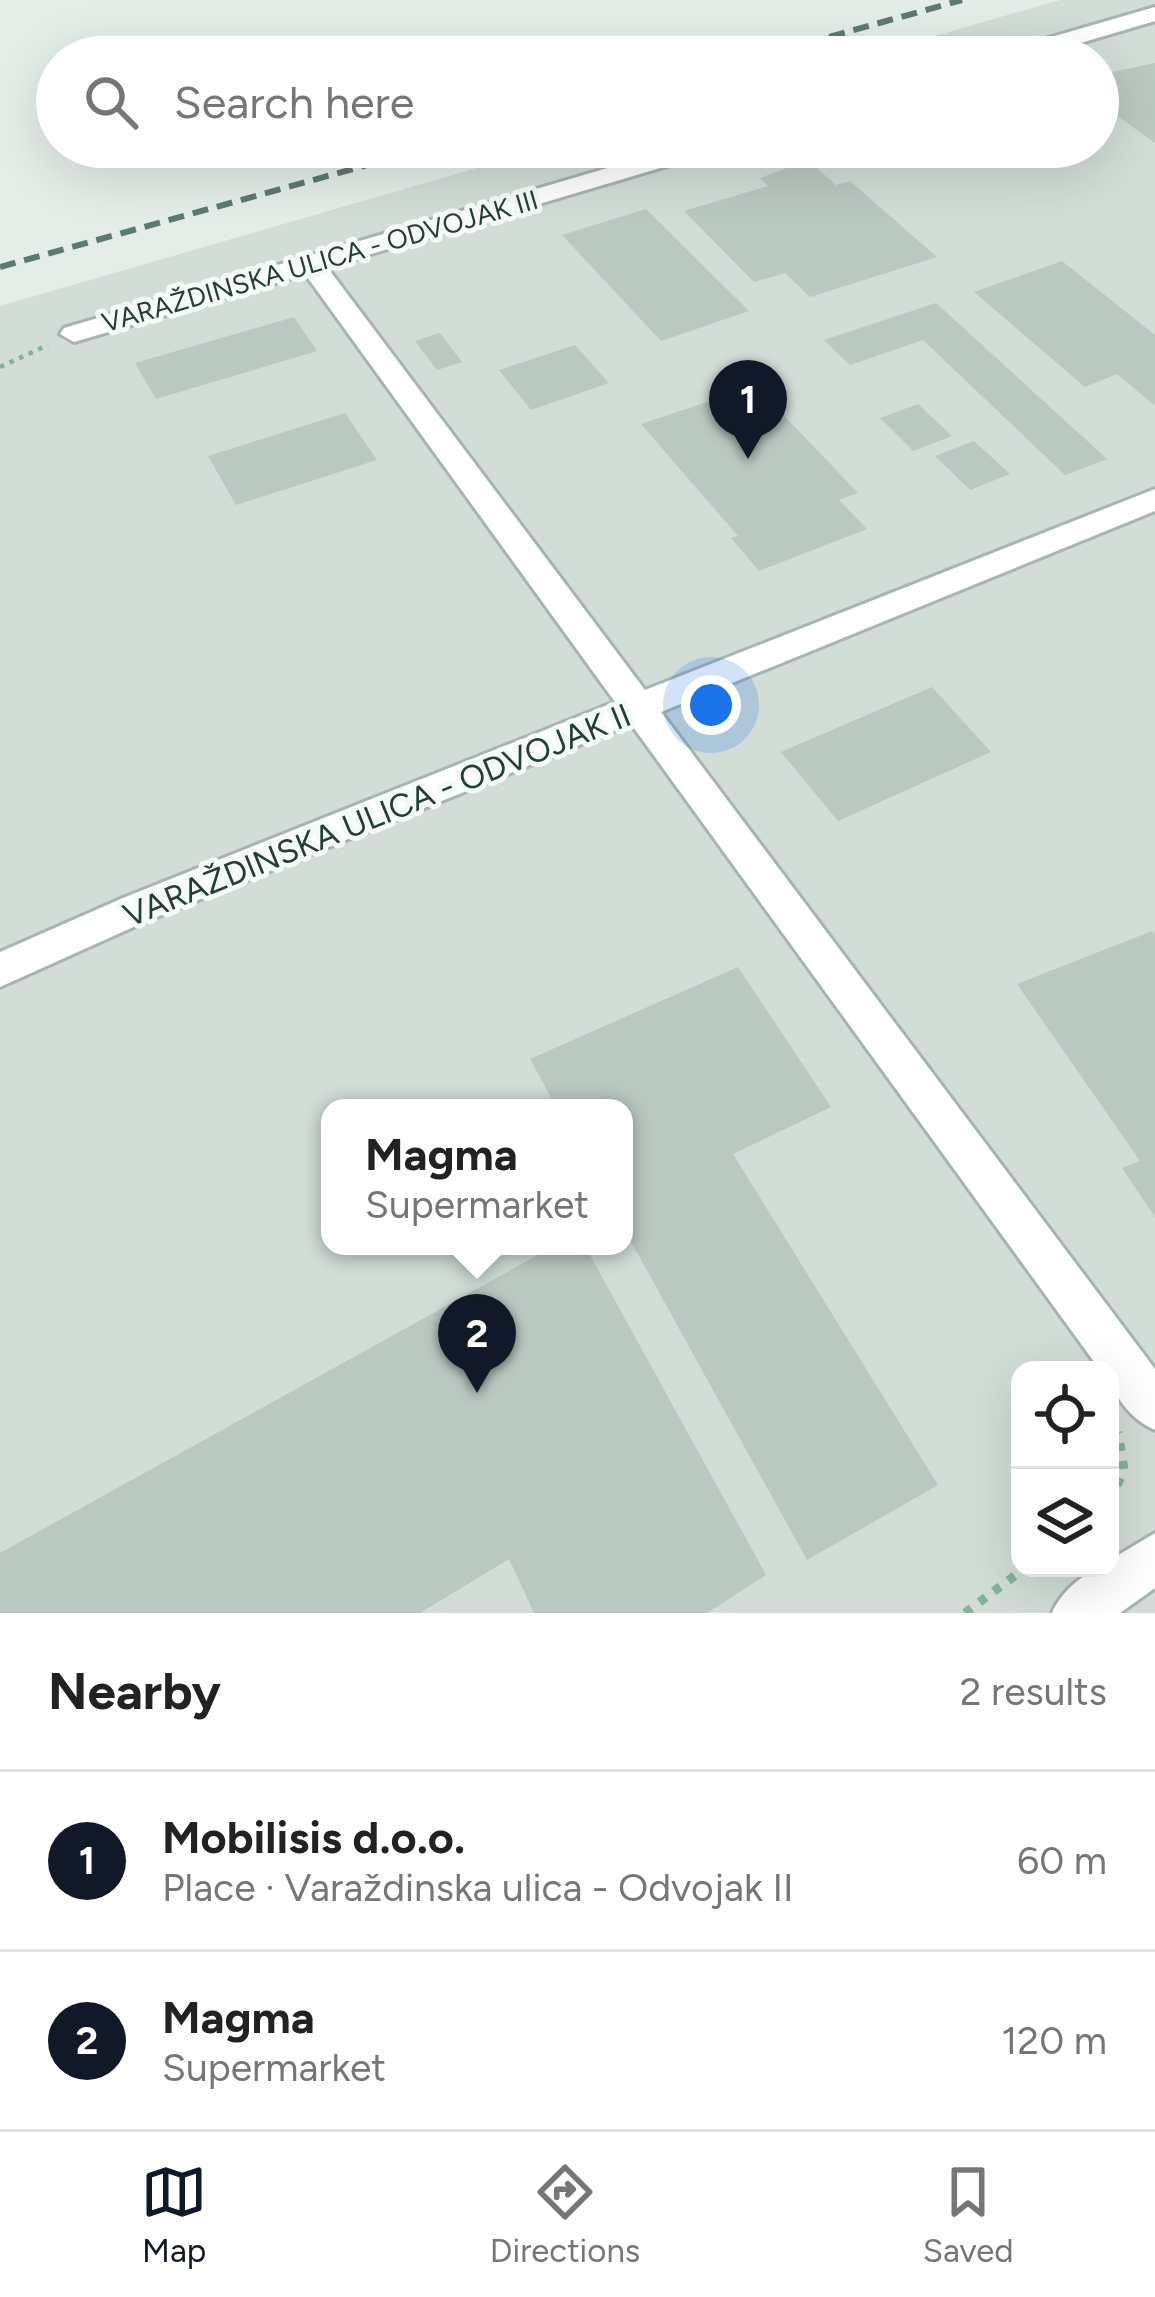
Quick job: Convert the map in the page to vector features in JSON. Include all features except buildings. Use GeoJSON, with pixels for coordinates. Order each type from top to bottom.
{"type":"FeatureCollection","features":[{"type":"Feature","properties":{"kind":"street"},"geometry":{"type":"LineString","coordinates":[[1080,36],[1155,14]]}},
{"type":"Feature","properties":{"kind":"street","name":"VARAŽDINSKA ULICA - ODVOJAK III"},"geometry":{"type":"LineString","coordinates":[[74,334],[634,168]]}},
{"type":"Feature","properties":{"kind":"street"},"geometry":{"type":"LineString","coordinates":[[311,264],[1155,1407]]}},
{"type":"Feature","properties":{"kind":"street","name":"VARAŽDINSKA ULICA - ODVOJAK II"},"geometry":{"type":"LineString","coordinates":[[0,970],[136,909],[1155,499]]}},
{"type":"Feature","properties":{"kind":"street"},"geometry":{"type":"LineString","coordinates":[[1077,1613],[1155,1558]]}},
{"type":"Feature","properties":{"kind":"path"},"geometry":{"type":"LineString","coordinates":[[0,367],[74,334]]}},
{"type":"Feature","properties":{"kind":"path"},"geometry":{"type":"LineString","coordinates":[[965,1613],[1013,1577]]}},
{"type":"Feature","properties":{"kind":"shaded area"},"geometry":{"type":"Polygon","coordinates":[[[1060,0],[1155,0],[1155,1613],[0,1613],[0,306],[477,168],[1119,168],[1119,36],[935,36],[1060,0]]]}},
{"type":"Feature","properties":{"kind":"railway"},"geometry":{"type":"LineString","coordinates":[[833,36],[962,0]]}},
{"type":"Feature","properties":{"kind":"railway"},"geometry":{"type":"LineString","coordinates":[[0,267],[356,168]]}},
{"type":"Feature","properties":{"kind":"place","name":"Mobilisis d.o.o."},"geometry":{"type":"Point","coordinates":[748,459]}},
{"type":"Feature","properties":{"kind":"place","name":"Magma"},"geometry":{"type":"Point","coordinates":[477,1393]}}]}
